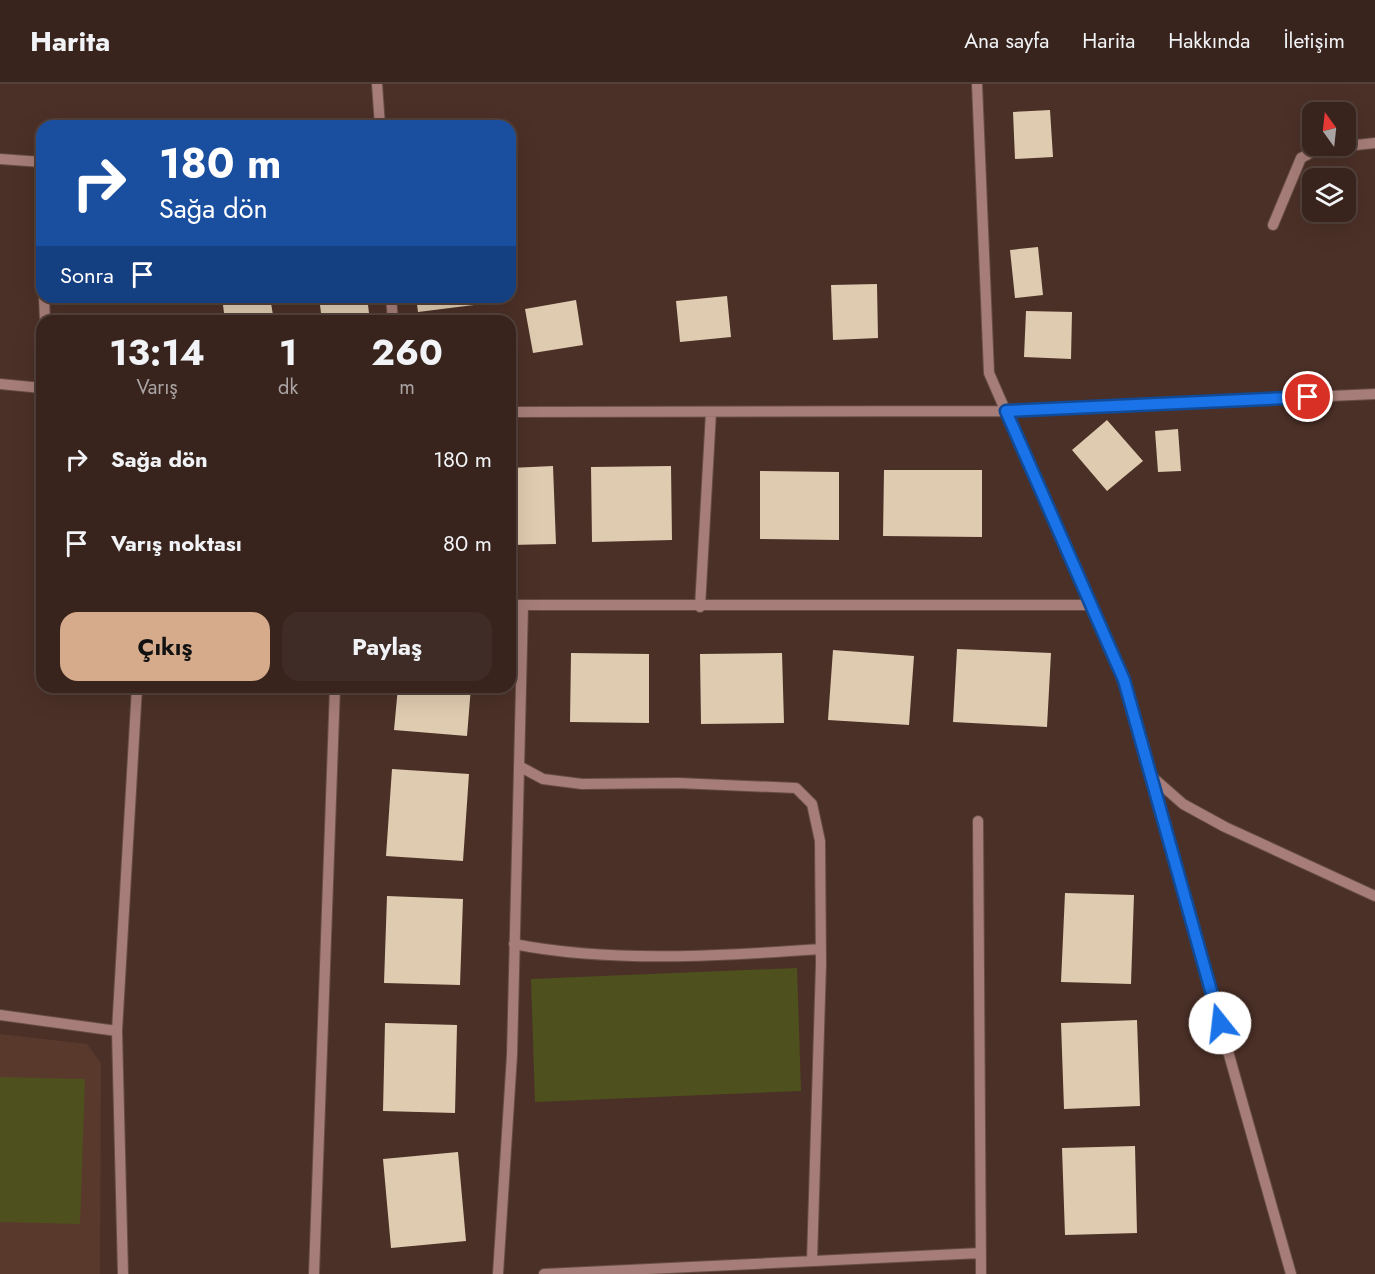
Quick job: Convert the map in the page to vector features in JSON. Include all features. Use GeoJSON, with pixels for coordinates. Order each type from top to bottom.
{"type":"FeatureCollection","features":[{"type":"Feature","properties":{"kind":"street"},"geometry":{"type":"LineString","coordinates":[[377,84],[380,120]]}},
{"type":"Feature","properties":{"kind":"street"},"geometry":{"type":"LineString","coordinates":[[976,84],[989,373],[1124,680],[1291,1274]]}},
{"type":"Feature","properties":{"kind":"street"},"geometry":{"type":"LineString","coordinates":[[1273,225],[1301,158],[1318,149],[1375,143]]}},
{"type":"Feature","properties":{"kind":"street"},"geometry":{"type":"LineString","coordinates":[[0,159],[36,162]]}},
{"type":"Feature","properties":{"kind":"street"},"geometry":{"type":"LineString","coordinates":[[0,384],[36,387]]}},
{"type":"Feature","properties":{"kind":"street"},"geometry":{"type":"LineString","coordinates":[[516,412],[1006,411],[1375,394]]}},
{"type":"Feature","properties":{"kind":"street"},"geometry":{"type":"LineString","coordinates":[[700,607],[711,412]]}},
{"type":"Feature","properties":{"kind":"street"},"geometry":{"type":"LineString","coordinates":[[516,605],[700,607],[1091,605]]}},
{"type":"Feature","properties":{"kind":"street"},"geometry":{"type":"LineString","coordinates":[[498,1274],[512,1055],[523,605]]}},
{"type":"Feature","properties":{"kind":"street"},"geometry":{"type":"LineString","coordinates":[[123,1274],[117,1031],[136,693]]}},
{"type":"Feature","properties":{"kind":"street"},"geometry":{"type":"LineString","coordinates":[[314,1274],[335,693]]}},
{"type":"Feature","properties":{"kind":"street"},"geometry":{"type":"LineString","coordinates":[[519,766],[543,779],[582,784],[678,783],[796,788],[812,804],[820,841],[821,950],[812,1261]]}},
{"type":"Feature","properties":{"kind":"street"},"geometry":{"type":"LineString","coordinates":[[1150,774],[1183,804],[1225,827],[1375,896]]}},
{"type":"Feature","properties":{"kind":"street"},"geometry":{"type":"LineString","coordinates":[[978,821],[981,1274]]}},
{"type":"Feature","properties":{"kind":"street"},"geometry":{"type":"LineString","coordinates":[[514,944],[560,953],[736,955],[821,950]]}},
{"type":"Feature","properties":{"kind":"street"},"geometry":{"type":"LineString","coordinates":[[0,1015],[117,1031]]}},
{"type":"Feature","properties":{"kind":"street"},"geometry":{"type":"LineString","coordinates":[[544,1274],[677,1271],[812,1261],[981,1253]]}},
{"type":"Feature","properties":{"kind":"shaded area"},"geometry":{"type":"Polygon","coordinates":[[[0,1034],[87,1044],[101,1063],[100,1274],[0,1274],[0,1034]]]}},
{"type":"Feature","properties":{"kind":"green space"},"geometry":{"type":"Polygon","coordinates":[[[797,968],[801,1091],[535,1102],[531,979],[797,968]]]}},
{"type":"Feature","properties":{"kind":"green space"},"geometry":{"type":"Polygon","coordinates":[[[0,1077],[85,1079],[80,1224],[0,1222],[0,1077]]]}},
{"type":"Feature","properties":{"kind":"building"},"geometry":{"type":"Polygon","coordinates":[[[1050,110],[1053,157],[1015,159],[1013,112],[1050,110]]]}},
{"type":"Feature","properties":{"kind":"building"},"geometry":{"type":"Polygon","coordinates":[[[1038,247],[1043,295],[1015,298],[1010,250],[1038,247]]]}},
{"type":"Feature","properties":{"kind":"building"},"geometry":{"type":"Polygon","coordinates":[[[877,284],[878,338],[833,340],[831,285],[877,284]]]}},
{"type":"Feature","properties":{"kind":"building"},"geometry":{"type":"Polygon","coordinates":[[[727,296],[731,337],[680,342],[676,301],[727,296]]]}},
{"type":"Feature","properties":{"kind":"building"},"geometry":{"type":"Polygon","coordinates":[[[576,300],[583,345],[533,353],[525,309],[576,300]]]}},
{"type":"Feature","properties":{"kind":"building"},"geometry":{"type":"Polygon","coordinates":[[[223,303],[271,303],[273,315],[224,315],[223,303]]]}},
{"type":"Feature","properties":{"kind":"building"},"geometry":{"type":"Polygon","coordinates":[[[320,303],[368,303],[369,315],[321,315],[320,303]]]}},
{"type":"Feature","properties":{"kind":"building"},"geometry":{"type":"Polygon","coordinates":[[[417,303],[474,303],[474,305],[418,312],[417,303]]]}},
{"type":"Feature","properties":{"kind":"building"},"geometry":{"type":"Polygon","coordinates":[[[1026,311],[1072,312],[1071,359],[1024,357],[1026,311]]]}},
{"type":"Feature","properties":{"kind":"building"},"geometry":{"type":"Polygon","coordinates":[[[1107,420],[1143,461],[1107,491],[1072,450],[1107,420]]]}},
{"type":"Feature","properties":{"kind":"building"},"geometry":{"type":"Polygon","coordinates":[[[1178,429],[1181,471],[1158,472],[1155,431],[1178,429]]]}},
{"type":"Feature","properties":{"kind":"building"},"geometry":{"type":"Polygon","coordinates":[[[553,466],[556,544],[516,545],[516,468],[553,466]]]}},
{"type":"Feature","properties":{"kind":"building"},"geometry":{"type":"Polygon","coordinates":[[[671,466],[672,540],[592,542],[591,467],[671,466]]]}},
{"type":"Feature","properties":{"kind":"building"},"geometry":{"type":"Polygon","coordinates":[[[884,470],[982,470],[982,537],[883,536],[884,470]]]}},
{"type":"Feature","properties":{"kind":"building"},"geometry":{"type":"Polygon","coordinates":[[[760,471],[839,472],[839,540],[760,539],[760,471]]]}},
{"type":"Feature","properties":{"kind":"building"},"geometry":{"type":"Polygon","coordinates":[[[957,649],[1051,653],[1047,727],[953,722],[957,649]]]}},
{"type":"Feature","properties":{"kind":"building"},"geometry":{"type":"Polygon","coordinates":[[[833,650],[914,656],[909,725],[828,720],[833,650]]]}},
{"type":"Feature","properties":{"kind":"building"},"geometry":{"type":"Polygon","coordinates":[[[571,653],[649,654],[649,723],[570,722],[571,653]]]}},
{"type":"Feature","properties":{"kind":"building"},"geometry":{"type":"Polygon","coordinates":[[[782,653],[784,723],[701,724],[700,654],[782,653]]]}},
{"type":"Feature","properties":{"kind":"building"},"geometry":{"type":"Polygon","coordinates":[[[397,693],[471,693],[467,736],[394,730],[397,693]]]}},
{"type":"Feature","properties":{"kind":"building"},"geometry":{"type":"Polygon","coordinates":[[[392,769],[469,774],[463,861],[386,856],[392,769]]]}},
{"type":"Feature","properties":{"kind":"building"},"geometry":{"type":"Polygon","coordinates":[[[1065,893],[1134,895],[1131,984],[1061,982],[1065,893]]]}},
{"type":"Feature","properties":{"kind":"building"},"geometry":{"type":"Polygon","coordinates":[[[387,896],[463,899],[460,985],[384,983],[387,896]]]}},
{"type":"Feature","properties":{"kind":"building"},"geometry":{"type":"Polygon","coordinates":[[[1137,1020],[1140,1106],[1064,1109],[1061,1023],[1137,1020]]]}},
{"type":"Feature","properties":{"kind":"building"},"geometry":{"type":"Polygon","coordinates":[[[385,1023],[457,1025],[455,1113],[383,1111],[385,1023]]]}},
{"type":"Feature","properties":{"kind":"building"},"geometry":{"type":"Polygon","coordinates":[[[1135,1146],[1137,1233],[1065,1235],[1062,1148],[1135,1146]]]}},
{"type":"Feature","properties":{"kind":"building"},"geometry":{"type":"Polygon","coordinates":[[[458,1152],[466,1241],[391,1248],[383,1159],[458,1152]]]}},
{"type":"Feature","properties":{"kind":"route"},"geometry":{"type":"LineString","coordinates":[[1220,1023],[1124,680],[1006,411],[1308,397]]}}]}
